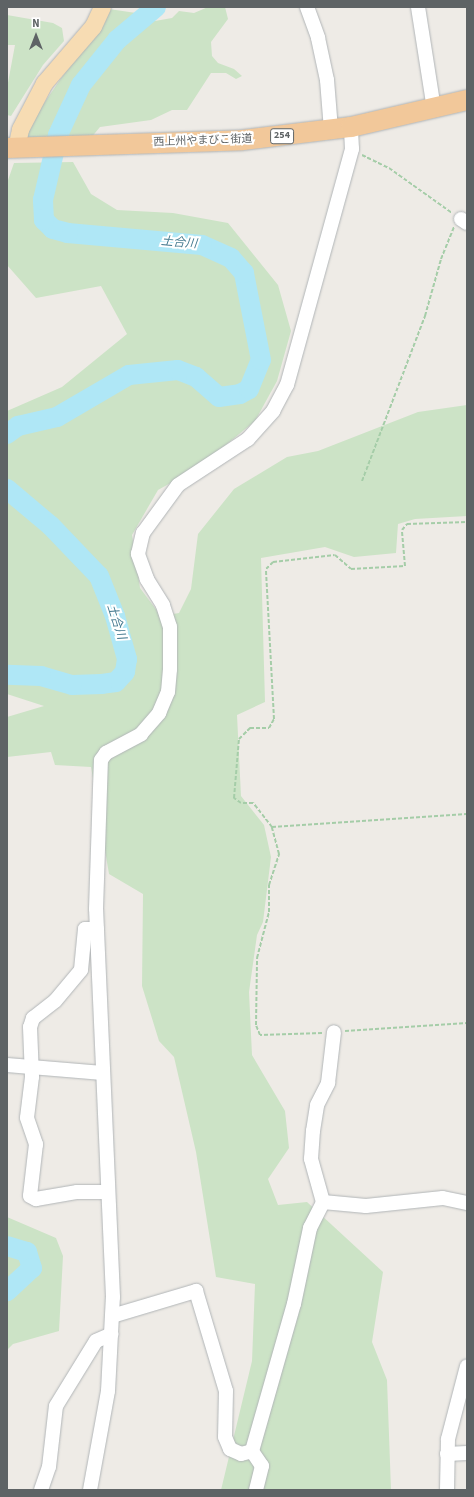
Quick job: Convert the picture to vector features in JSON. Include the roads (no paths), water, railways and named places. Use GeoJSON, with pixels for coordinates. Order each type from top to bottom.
{"type":"FeatureCollection","features":[{"type":"Feature","properties":{"kind":"highway","name":"西上州やまびこ街道"},"geometry":{"type":"LineString","coordinates":[[18,147],[243,140],[351,127],[434,109],[467,100]]}},
{"type":"Feature","properties":{"kind":"main road"},"geometry":{"type":"LineString","coordinates":[[18,147],[20,130],[44,83],[93,26],[102,7]]}},
{"type":"Feature","properties":{"kind":"street"},"geometry":{"type":"LineString","coordinates":[[307,7],[318,38],[327,80],[331,130]]}},
{"type":"Feature","properties":{"kind":"street"},"geometry":{"type":"LineString","coordinates":[[418,7],[434,109]]}},
{"type":"Feature","properties":{"kind":"street"},"geometry":{"type":"LineString","coordinates":[[90,1490],[108,1391],[112,1334],[108,1192],[97,929],[101,760],[106,753],[141,734],[159,713],[168,692],[170,627],[163,605],[147,579],[138,554],[143,533],[178,485],[248,438],[273,411],[287,385],[352,149],[351,127]]}},
{"type":"Feature","properties":{"kind":"street"},"geometry":{"type":"LineString","coordinates":[[97,929],[85,929],[81,970],[55,1001],[34,1018],[30,1027],[30,1069],[32,1077],[28,1118],[36,1144],[30,1196],[36,1199],[77,1192],[108,1192]]}},
{"type":"Feature","properties":{"kind":"street"},"geometry":{"type":"LineString","coordinates":[[256,1490],[262,1466],[252,1451],[294,1304],[310,1228],[323,1202],[311,1160],[317,1105],[328,1083],[334,1032]]}},
{"type":"Feature","properties":{"kind":"street"},"geometry":{"type":"LineString","coordinates":[[7,1065],[30,1069],[103,1073]]}},
{"type":"Feature","properties":{"kind":"street"},"geometry":{"type":"LineString","coordinates":[[323,1202],[366,1206],[443,1198],[467,1203]]}},
{"type":"Feature","properties":{"kind":"street"},"geometry":{"type":"LineString","coordinates":[[112,1316],[196,1291],[226,1392],[225,1437],[230,1449],[241,1454],[252,1451]]}},
{"type":"Feature","properties":{"kind":"street"},"geometry":{"type":"LineString","coordinates":[[41,1490],[49,1467],[56,1406],[96,1341],[112,1334]]}},
{"type":"Feature","properties":{"kind":"street"},"geometry":{"type":"LineString","coordinates":[[447,1490],[448,1439],[467,1366]]}},
{"type":"Feature","properties":{"kind":"street"},"geometry":{"type":"LineString","coordinates":[[447,1454],[467,1453]]}},
{"type":"Feature","properties":{"kind":"waterway","name":"土合川"},"geometry":{"type":"LineString","coordinates":[[7,434],[18,426],[57,417],[129,375],[178,370],[196,377],[219,397],[240,394],[249,389],[261,360],[244,273],[231,258],[202,245],[68,233],[53,229],[44,220],[43,200],[58,135],[81,85],[117,40],[156,7]]}},
{"type":"Feature","properties":{"kind":"waterway","name":"土合川"},"geometry":{"type":"LineString","coordinates":[[7,489],[51,526],[99,576],[115,616],[127,659],[125,672],[116,682],[102,684],[72,685],[41,676],[7,675]]}},
{"type":"Feature","properties":{"kind":"waterway","name":"土合川"},"geometry":{"type":"LineString","coordinates":[[7,1246],[27,1252],[32,1268],[7,1291]]}}]}
